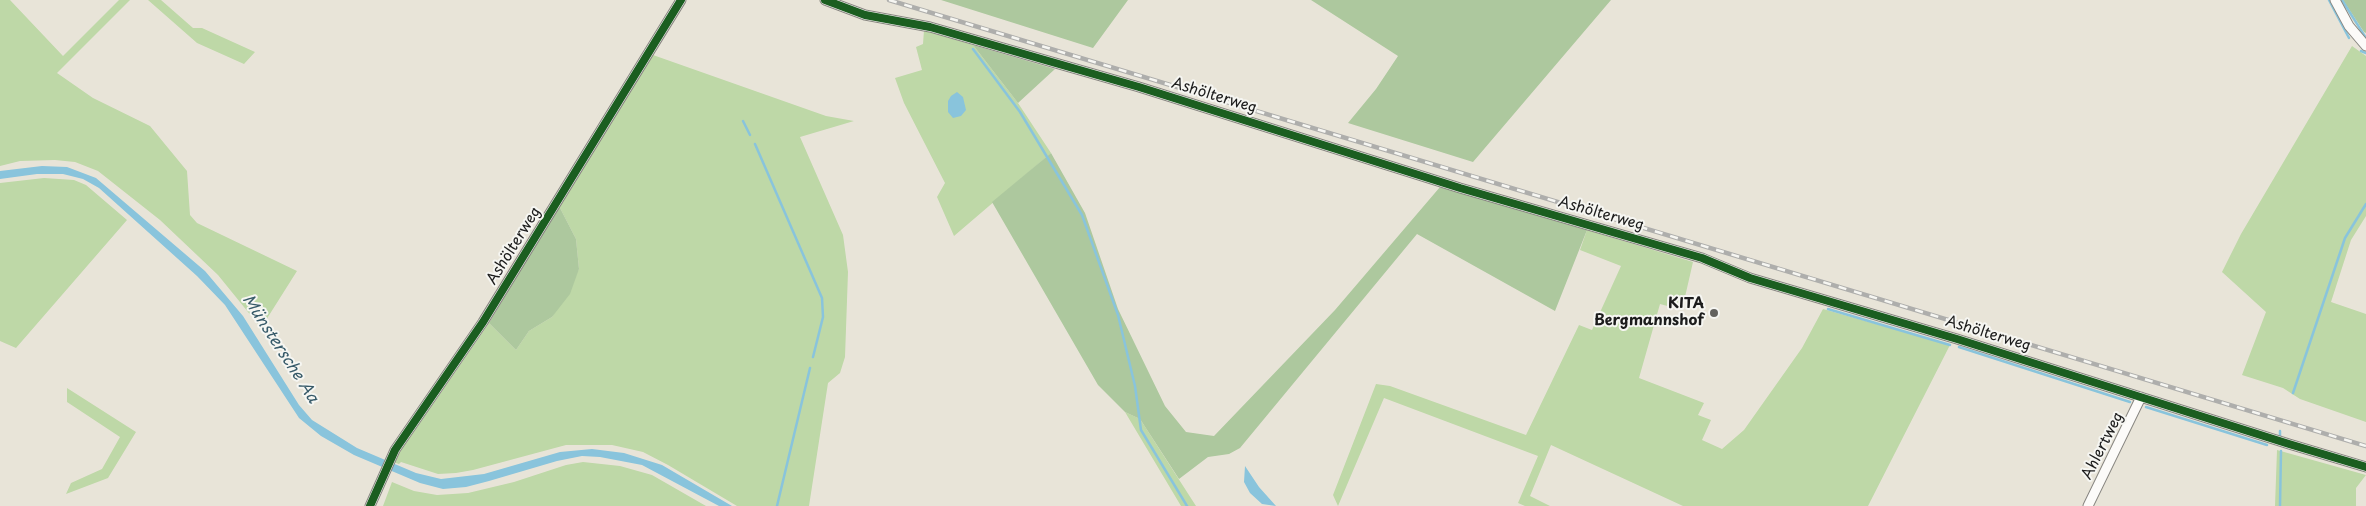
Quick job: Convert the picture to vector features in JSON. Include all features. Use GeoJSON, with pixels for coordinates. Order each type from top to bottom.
{"type":"FeatureCollection","features":[{"type":"Feature","properties":{"kind":"street","name":"Ashölterweg"},"geometry":{"type":"LineString","coordinates":[[370,506],[392,455],[483,322],[681,0]]}},
{"type":"Feature","properties":{"kind":"street","name":"Ashölterweg"},"geometry":{"type":"LineString","coordinates":[[825,0],[865,15],[930,27],[1140,87],[1460,188],[1702,258],[1750,278],[1957,339],[2366,466]]}},
{"type":"Feature","properties":{"kind":"street"},"geometry":{"type":"LineString","coordinates":[[2334,0],[2348,26],[2366,46]]}},
{"type":"Feature","properties":{"kind":"street","name":"Ahlertweg"},"geometry":{"type":"LineString","coordinates":[[2088,506],[2141,397]]}},
{"type":"Feature","properties":{"kind":"green space"},"geometry":{"type":"Polygon","coordinates":[[[0,0],[10,0],[63,56],[119,0],[130,0],[57,73],[93,98],[150,126],[187,171],[190,215],[197,223],[297,271],[261,328],[218,275],[160,220],[98,171],[75,162],[55,160],[20,161],[0,166],[0,0]]]}},
{"type":"Feature","properties":{"kind":"green space"},"geometry":{"type":"Polygon","coordinates":[[[148,0],[161,0],[193,28],[202,28],[255,52],[244,64],[197,43],[148,0]]]}},
{"type":"Feature","properties":{"kind":"green space"},"geometry":{"type":"Polygon","coordinates":[[[941,0],[1128,0],[1093,48],[941,0]]]}},
{"type":"Feature","properties":{"kind":"green space"},"geometry":{"type":"Polygon","coordinates":[[[1311,0],[1611,0],[1473,162],[1348,123],[1376,89],[1398,56],[1311,0]]]}},
{"type":"Feature","properties":{"kind":"green space"},"geometry":{"type":"Polygon","coordinates":[[[2343,0],[2366,0],[2366,33],[2364,32],[2343,0]]]}},
{"type":"Feature","properties":{"kind":"green space"},"geometry":{"type":"Polygon","coordinates":[[[924,30],[973,45],[1018,103],[1051,153],[954,236],[937,197],[945,183],[904,103],[895,78],[922,70],[916,47],[923,44],[924,30]]]}},
{"type":"Feature","properties":{"kind":"green space"},"geometry":{"type":"Polygon","coordinates":[[[973,45],[1055,69],[1018,103],[973,45]]]}},
{"type":"Feature","properties":{"kind":"green space"},"geometry":{"type":"Polygon","coordinates":[[[2352,46],[2366,56],[2366,216],[2351,240],[2331,302],[2366,314],[2366,422],[2300,399],[2283,388],[2242,375],[2266,312],[2222,272],[2241,234],[2352,46]]]}},
{"type":"Feature","properties":{"kind":"green space"},"geometry":{"type":"Polygon","coordinates":[[[653,55],[826,116],[854,121],[800,137],[843,235],[848,272],[845,357],[840,373],[828,383],[809,506],[737,506],[643,452],[612,445],[566,445],[456,473],[438,474],[401,462],[399,464],[393,462],[489,323],[516,350],[529,331],[552,317],[579,269],[576,239],[559,206],[653,55]]]}},
{"type":"Feature","properties":{"kind":"green space"},"geometry":{"type":"Polygon","coordinates":[[[1051,153],[1085,213],[1118,309],[1165,406],[1186,432],[1214,436],[1335,310],[1440,187],[1587,230],[1555,311],[1417,234],[1240,448],[1229,454],[1208,457],[1179,479],[1140,419],[1125,412],[1098,385],[992,202],[1051,153]]]}},
{"type":"Feature","properties":{"kind":"green space"},"geometry":{"type":"Polygon","coordinates":[[[44,178],[74,180],[86,185],[127,220],[16,348],[0,341],[0,183],[44,178]]]}},
{"type":"Feature","properties":{"kind":"green space"},"geometry":{"type":"Polygon","coordinates":[[[559,206],[576,239],[579,269],[570,294],[552,317],[529,331],[516,350],[489,323],[559,206]]]}},
{"type":"Feature","properties":{"kind":"green space"},"geometry":{"type":"Polygon","coordinates":[[[1587,230],[1693,262],[1682,310],[1660,304],[1639,378],[1704,403],[1698,415],[1711,420],[1702,440],[1722,449],[1744,430],[1802,348],[1823,309],[1950,345],[1868,506],[1683,506],[1551,445],[1530,496],[1550,506],[1525,506],[1518,503],[1538,456],[1384,398],[1338,506],[1333,495],[1376,384],[1390,386],[1526,435],[1579,325],[1592,330],[1621,266],[1580,250],[1587,230]]]}},
{"type":"Feature","properties":{"kind":"green space"},"geometry":{"type":"Polygon","coordinates":[[[67,388],[136,432],[108,478],[66,494],[71,483],[102,469],[120,437],[67,402],[67,388]]]}},
{"type":"Feature","properties":{"kind":"green space"},"geometry":{"type":"Polygon","coordinates":[[[1125,412],[1140,419],[1196,506],[1181,506],[1125,412]]]}},
{"type":"Feature","properties":{"kind":"green space"},"geometry":{"type":"Polygon","coordinates":[[[2277,450],[2366,475],[2356,488],[2356,506],[2275,506],[2277,450]]]}},
{"type":"Feature","properties":{"kind":"green space"},"geometry":{"type":"Polygon","coordinates":[[[583,462],[620,466],[652,475],[706,506],[383,506],[392,482],[414,491],[437,495],[468,493],[514,482],[566,465],[583,462]]]}},
{"type":"Feature","properties":{"kind":"water"},"geometry":{"type":"Polygon","coordinates":[[[957,92],[963,97],[966,110],[961,116],[953,118],[948,112],[948,101],[957,92]]]}},
{"type":"Feature","properties":{"kind":"water"},"geometry":{"type":"Polygon","coordinates":[[[42,166],[67,167],[96,178],[205,271],[243,316],[299,405],[312,420],[357,448],[416,473],[441,479],[484,474],[560,452],[592,449],[624,453],[662,465],[732,506],[719,506],[642,465],[600,457],[582,456],[557,461],[466,487],[443,489],[420,483],[354,455],[321,436],[299,418],[225,305],[197,276],[99,188],[83,179],[63,174],[37,174],[0,179],[0,171],[42,166]]]}},
{"type":"Feature","properties":{"kind":"water"},"geometry":{"type":"Polygon","coordinates":[[[1245,466],[1259,487],[1276,506],[1262,504],[1250,493],[1244,482],[1245,466]]]}},
{"type":"Feature","properties":{"kind":"waterway"},"geometry":{"type":"LineString","coordinates":[[2329,0],[2349,38]]}},
{"type":"Feature","properties":{"kind":"waterway"},"geometry":{"type":"LineString","coordinates":[[2342,0],[2366,38]]}},
{"type":"Feature","properties":{"kind":"waterway"},"geometry":{"type":"LineString","coordinates":[[973,49],[1020,112],[1082,215],[1118,315],[1135,386],[1141,430],[1187,506]]}},
{"type":"Feature","properties":{"kind":"waterway"},"geometry":{"type":"LineString","coordinates":[[2361,51],[2366,53]]}},
{"type":"Feature","properties":{"kind":"waterway"},"geometry":{"type":"LineString","coordinates":[[743,121],[750,135]]}},
{"type":"Feature","properties":{"kind":"waterway"},"geometry":{"type":"LineString","coordinates":[[755,144],[822,298],[823,317],[813,357]]}},
{"type":"Feature","properties":{"kind":"waterway"},"geometry":{"type":"LineString","coordinates":[[2293,393],[2345,238],[2366,204]]}},
{"type":"Feature","properties":{"kind":"waterway"},"geometry":{"type":"LineString","coordinates":[[1828,309],[1950,345]]}},
{"type":"Feature","properties":{"kind":"waterway"},"geometry":{"type":"LineString","coordinates":[[1959,347],[2130,402]]}},
{"type":"Feature","properties":{"kind":"waterway"},"geometry":{"type":"LineString","coordinates":[[777,506],[810,368]]}},
{"type":"Feature","properties":{"kind":"waterway"},"geometry":{"type":"LineString","coordinates":[[2146,407],[2267,445]]}},
{"type":"Feature","properties":{"kind":"waterway"},"geometry":{"type":"LineString","coordinates":[[2280,431],[2280,436]]}},
{"type":"Feature","properties":{"kind":"waterway"},"geometry":{"type":"LineString","coordinates":[[2280,506],[2281,451]]}},
{"type":"Feature","properties":{"kind":"railway"},"geometry":{"type":"LineString","coordinates":[[889,0],[2366,446]]}},
{"type":"Feature","properties":{"kind":"cycle path"},"geometry":{"type":"LineString","coordinates":[[370,506],[395,450],[483,322],[681,0]]}},
{"type":"Feature","properties":{"kind":"cycle path"},"geometry":{"type":"LineString","coordinates":[[825,0],[865,15],[930,27],[1139,87],[1460,188],[1702,258],[1750,278],[1957,339],[2366,467]]}},
{"type":"Feature","properties":{"kind":"place","name":"KITA Bergmannshof"},"geometry":{"type":"Point","coordinates":[1714,313]}},
{"type":"Feature","properties":{"kind":"water label","name":"Münstersche Aa"},"geometry":{"type":"Point","coordinates":[280,349]}}]}
